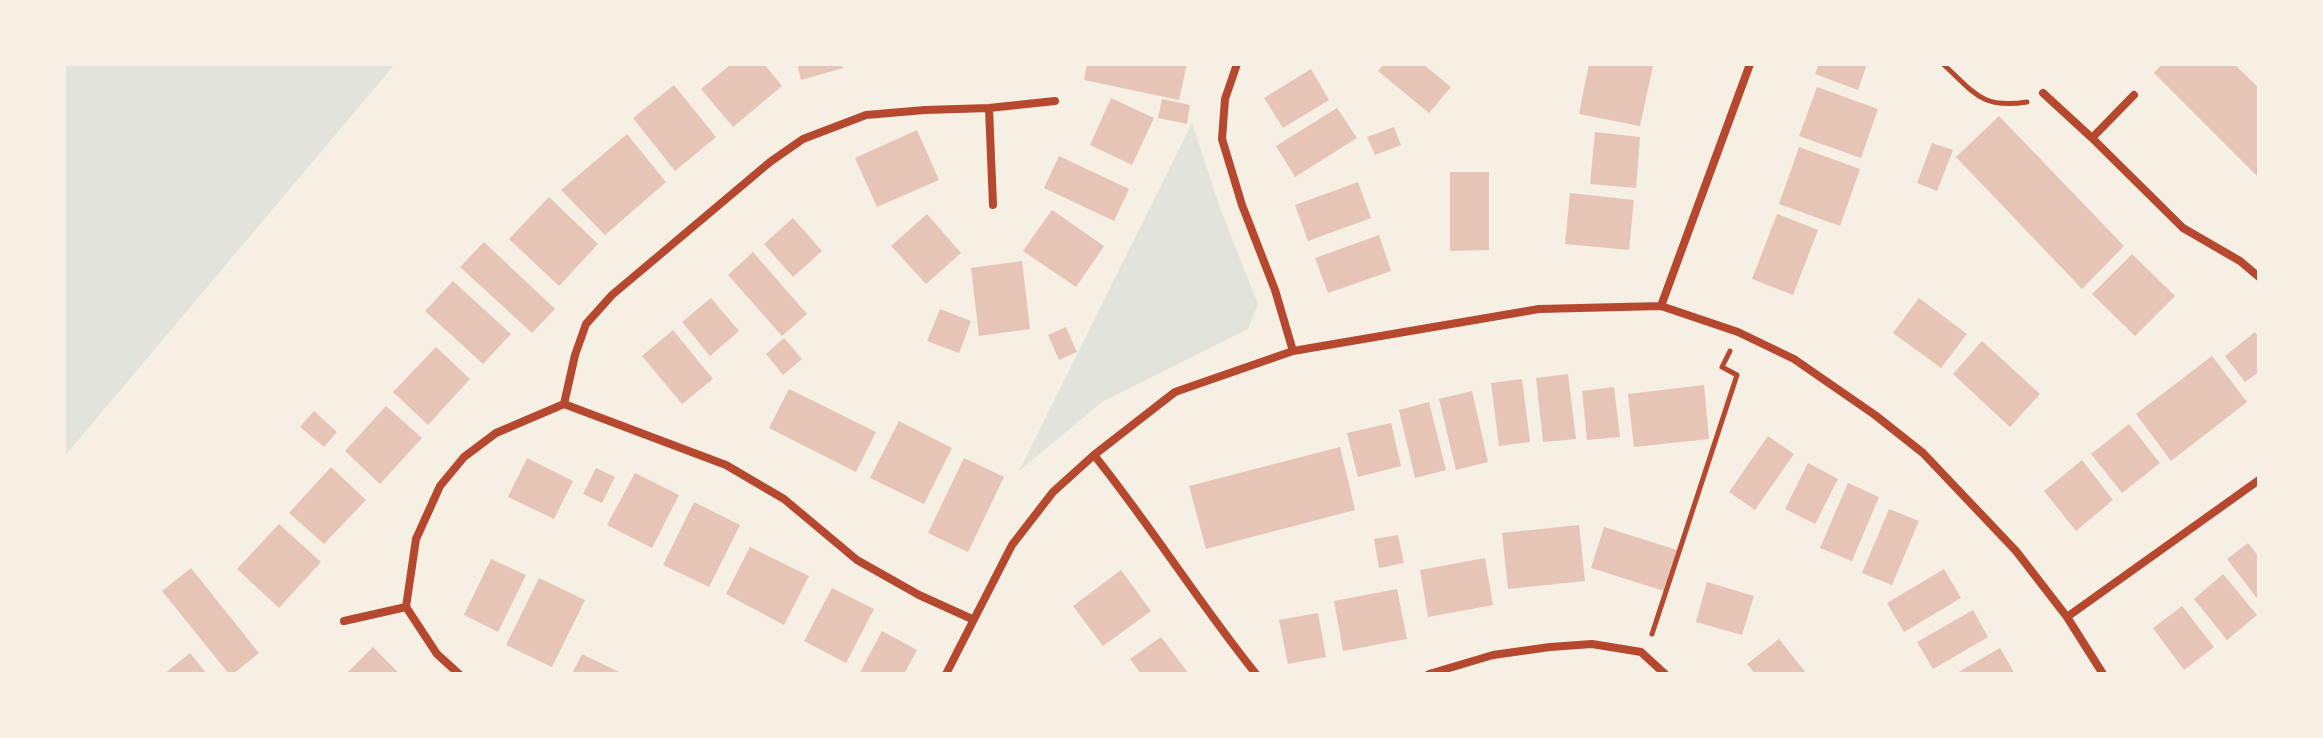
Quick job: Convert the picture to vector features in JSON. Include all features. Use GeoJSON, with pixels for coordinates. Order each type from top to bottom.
{"type":"FeatureCollection","features":[{"type":"Feature","properties":{"kind":"street"},"geometry":{"type":"LineString","coordinates":[[1237,64],[1225,99],[1222,139],[1293,351]]}},
{"type":"Feature","properties":{"kind":"street"},"geometry":{"type":"LineString","coordinates":[[1661,306],[1750,64]]}},
{"type":"Feature","properties":{"kind":"street"},"geometry":{"type":"LineString","coordinates":[[2043,93],[2183,228],[2240,261],[2259,277]]}},
{"type":"Feature","properties":{"kind":"street"},"geometry":{"type":"LineString","coordinates":[[2092,138],[2134,95]]}},
{"type":"Feature","properties":{"kind":"street"},"geometry":{"type":"LineString","coordinates":[[564,404],[586,324],[603,305],[770,162],[803,139],[866,115],[1055,101]]}},
{"type":"Feature","properties":{"kind":"street"},"geometry":{"type":"LineString","coordinates":[[989,108],[993,205]]}},
{"type":"Feature","properties":{"kind":"street"},"geometry":{"type":"LineString","coordinates":[[946,674],[1012,545],[1053,492],[1094,455],[1175,392],[1293,351],[1539,309],[1661,306],[1738,332],[1794,359],[1875,415],[1923,453],[2016,551],[2067,617],[2103,674]]}},
{"type":"Feature","properties":{"kind":"street"},"geometry":{"type":"LineString","coordinates":[[459,674],[437,654],[406,607],[416,539],[440,486],[464,457],[496,433],[564,404],[726,465],[784,499],[857,560],[919,595],[972,619]]}},
{"type":"Feature","properties":{"kind":"street"},"geometry":{"type":"LineString","coordinates":[[1094,455],[1157,537],[1211,618],[1256,674]]}},
{"type":"Feature","properties":{"kind":"street"},"geometry":{"type":"LineString","coordinates":[[2067,617],[2259,480]]}},
{"type":"Feature","properties":{"kind":"street"},"geometry":{"type":"LineString","coordinates":[[344,621],[406,607]]}},
{"type":"Feature","properties":{"kind":"street"},"geometry":{"type":"LineString","coordinates":[[1429,674],[1493,655],[1592,644],[1641,652],[1665,674]]}},
{"type":"Feature","properties":{"kind":"path"},"geometry":{"type":"LineString","coordinates":[[1943,64],[1982,100],[2014,104],[2031,101],[2043,93]]}},
{"type":"Feature","properties":{"kind":"path"},"geometry":{"type":"LineString","coordinates":[[1641,652],[1652,633],[1737,375],[1722,367],[1738,332]]}},
{"type":"Feature","properties":{"kind":"shaded area"},"geometry":{"type":"Polygon","coordinates":[[[64,64],[395,64],[64,457],[64,64]]]}},
{"type":"Feature","properties":{"kind":"shaded area"},"geometry":{"type":"Polygon","coordinates":[[[1192,123],[1220,208],[1258,304],[1248,329],[1102,402],[1019,471],[1192,123]]]}},
{"type":"Feature","properties":{"kind":"building"},"geometry":{"type":"Polygon","coordinates":[[[731,64],[764,64],[782,86],[733,127],[701,89],[731,64]]]}},
{"type":"Feature","properties":{"kind":"building"},"geometry":{"type":"Polygon","coordinates":[[[797,64],[841,64],[843,68],[801,80],[797,64]]]}},
{"type":"Feature","properties":{"kind":"building"},"geometry":{"type":"Polygon","coordinates":[[[1087,64],[1187,64],[1179,100],[1084,80],[1087,64]]]}},
{"type":"Feature","properties":{"kind":"building"},"geometry":{"type":"Polygon","coordinates":[[[1384,64],[1423,64],[1451,87],[1429,113],[1378,71],[1384,64]]]}},
{"type":"Feature","properties":{"kind":"building"},"geometry":{"type":"Polygon","coordinates":[[[1589,64],[1653,66],[1640,126],[1579,114],[1589,64]]]}},
{"type":"Feature","properties":{"kind":"building"},"geometry":{"type":"Polygon","coordinates":[[[1819,64],[1867,64],[1858,90],[1815,74],[1819,64]]]}},
{"type":"Feature","properties":{"kind":"building"},"geometry":{"type":"Polygon","coordinates":[[[2162,64],[2234,64],[2259,88],[2259,178],[2154,73],[2162,64]]]}},
{"type":"Feature","properties":{"kind":"building"},"geometry":{"type":"Polygon","coordinates":[[[1311,69],[1329,100],[1283,128],[1264,98],[1311,69]]]}},
{"type":"Feature","properties":{"kind":"building"},"geometry":{"type":"Polygon","coordinates":[[[674,85],[716,137],[675,171],[633,118],[674,85]]]}},
{"type":"Feature","properties":{"kind":"building"},"geometry":{"type":"Polygon","coordinates":[[[1817,87],[1878,109],[1861,158],[1799,136],[1817,87]]]}},
{"type":"Feature","properties":{"kind":"building"},"geometry":{"type":"Polygon","coordinates":[[[1111,98],[1154,118],[1132,165],[1090,145],[1111,98]]]}},
{"type":"Feature","properties":{"kind":"building"},"geometry":{"type":"Polygon","coordinates":[[[1162,99],[1190,105],[1187,124],[1158,118],[1162,99]]]}},
{"type":"Feature","properties":{"kind":"building"},"geometry":{"type":"Polygon","coordinates":[[[1337,108],[1357,138],[1295,177],[1276,146],[1337,108]]]}},
{"type":"Feature","properties":{"kind":"building"},"geometry":{"type":"Polygon","coordinates":[[[1999,116],[2124,246],[2082,289],[1956,157],[1999,116]]]}},
{"type":"Feature","properties":{"kind":"building"},"geometry":{"type":"Polygon","coordinates":[[[1394,127],[1401,145],[1375,155],[1367,137],[1394,127]]]}},
{"type":"Feature","properties":{"kind":"building"},"geometry":{"type":"Polygon","coordinates":[[[917,130],[939,180],[877,207],[855,158],[917,130]]]}},
{"type":"Feature","properties":{"kind":"building"},"geometry":{"type":"Polygon","coordinates":[[[1595,132],[1640,137],[1636,188],[1590,184],[1595,132]]]}},
{"type":"Feature","properties":{"kind":"building"},"geometry":{"type":"Polygon","coordinates":[[[627,134],[666,182],[605,235],[561,190],[627,134]]]}},
{"type":"Feature","properties":{"kind":"building"},"geometry":{"type":"Polygon","coordinates":[[[1932,143],[1953,150],[1937,191],[1917,183],[1932,143]]]}},
{"type":"Feature","properties":{"kind":"building"},"geometry":{"type":"Polygon","coordinates":[[[1799,147],[1860,169],[1840,226],[1779,204],[1799,147]]]}},
{"type":"Feature","properties":{"kind":"building"},"geometry":{"type":"Polygon","coordinates":[[[1059,156],[1129,189],[1114,221],[1044,188],[1059,156]]]}},
{"type":"Feature","properties":{"kind":"building"},"geometry":{"type":"Polygon","coordinates":[[[1450,172],[1489,172],[1489,250],[1450,251],[1450,172]]]}},
{"type":"Feature","properties":{"kind":"building"},"geometry":{"type":"Polygon","coordinates":[[[1358,182],[1371,218],[1308,241],[1295,205],[1358,182]]]}},
{"type":"Feature","properties":{"kind":"building"},"geometry":{"type":"Polygon","coordinates":[[[1570,193],[1634,200],[1629,250],[1565,244],[1570,193]]]}},
{"type":"Feature","properties":{"kind":"building"},"geometry":{"type":"Polygon","coordinates":[[[549,197],[598,244],[559,286],[509,239],[549,197]]]}},
{"type":"Feature","properties":{"kind":"building"},"geometry":{"type":"Polygon","coordinates":[[[1052,210],[1104,246],[1076,287],[1023,251],[1052,210]]]}},
{"type":"Feature","properties":{"kind":"building"},"geometry":{"type":"Polygon","coordinates":[[[927,214],[961,253],[926,284],[891,246],[927,214]]]}},
{"type":"Feature","properties":{"kind":"building"},"geometry":{"type":"Polygon","coordinates":[[[1777,214],[1818,230],[1793,295],[1752,279],[1777,214]]]}},
{"type":"Feature","properties":{"kind":"building"},"geometry":{"type":"Polygon","coordinates":[[[793,218],[822,251],[793,277],[764,244],[793,218]]]}},
{"type":"Feature","properties":{"kind":"building"},"geometry":{"type":"Polygon","coordinates":[[[1379,235],[1391,271],[1328,293],[1315,258],[1379,235]]]}},
{"type":"Feature","properties":{"kind":"building"},"geometry":{"type":"Polygon","coordinates":[[[484,242],[555,309],[532,333],[460,267],[484,242]]]}},
{"type":"Feature","properties":{"kind":"building"},"geometry":{"type":"Polygon","coordinates":[[[753,252],[807,314],[782,336],[728,275],[753,252]]]}},
{"type":"Feature","properties":{"kind":"building"},"geometry":{"type":"Polygon","coordinates":[[[2132,254],[2175,296],[2135,336],[2092,294],[2132,254]]]}},
{"type":"Feature","properties":{"kind":"building"},"geometry":{"type":"Polygon","coordinates":[[[1022,261],[1030,329],[979,336],[971,268],[1022,261]]]}},
{"type":"Feature","properties":{"kind":"building"},"geometry":{"type":"Polygon","coordinates":[[[453,281],[511,334],[483,364],[425,311],[453,281]]]}},
{"type":"Feature","properties":{"kind":"building"},"geometry":{"type":"Polygon","coordinates":[[[711,298],[739,331],[710,356],[682,322],[711,298]]]}},
{"type":"Feature","properties":{"kind":"building"},"geometry":{"type":"Polygon","coordinates":[[[1919,298],[1967,334],[1941,368],[1893,333],[1919,298]]]}},
{"type":"Feature","properties":{"kind":"building"},"geometry":{"type":"Polygon","coordinates":[[[940,309],[971,321],[959,353],[927,341],[940,309]]]}},
{"type":"Feature","properties":{"kind":"building"},"geometry":{"type":"Polygon","coordinates":[[[1066,327],[1077,352],[1059,360],[1048,335],[1066,327]]]}},
{"type":"Feature","properties":{"kind":"building"},"geometry":{"type":"Polygon","coordinates":[[[673,330],[713,379],[682,404],[642,356],[673,330]]]}},
{"type":"Feature","properties":{"kind":"building"},"geometry":{"type":"Polygon","coordinates":[[[2255,332],[2259,338],[2259,372],[2245,382],[2225,356],[2255,332]]]}},
{"type":"Feature","properties":{"kind":"building"},"geometry":{"type":"Polygon","coordinates":[[[784,338],[802,359],[783,375],[766,354],[784,338]]]}},
{"type":"Feature","properties":{"kind":"building"},"geometry":{"type":"Polygon","coordinates":[[[1982,341],[2040,394],[2010,427],[1953,374],[1982,341]]]}},
{"type":"Feature","properties":{"kind":"building"},"geometry":{"type":"Polygon","coordinates":[[[436,347],[470,379],[428,425],[393,392],[436,347]]]}},
{"type":"Feature","properties":{"kind":"building"},"geometry":{"type":"Polygon","coordinates":[[[2212,356],[2247,402],[2171,461],[2136,414],[2212,356]]]}},
{"type":"Feature","properties":{"kind":"building"},"geometry":{"type":"Polygon","coordinates":[[[1568,374],[1576,439],[1543,442],[1536,378],[1568,374]]]}},
{"type":"Feature","properties":{"kind":"building"},"geometry":{"type":"Polygon","coordinates":[[[1522,379],[1530,442],[1499,446],[1491,383],[1522,379]]]}},
{"type":"Feature","properties":{"kind":"building"},"geometry":{"type":"Polygon","coordinates":[[[1704,385],[1709,439],[1634,447],[1628,394],[1704,385]]]}},
{"type":"Feature","properties":{"kind":"building"},"geometry":{"type":"Polygon","coordinates":[[[1614,387],[1620,437],[1587,440],[1582,391],[1614,387]]]}},
{"type":"Feature","properties":{"kind":"building"},"geometry":{"type":"Polygon","coordinates":[[[789,389],[876,432],[856,472],[769,428],[789,389]]]}},
{"type":"Feature","properties":{"kind":"building"},"geometry":{"type":"Polygon","coordinates":[[[1472,391],[1488,462],[1456,470],[1439,399],[1472,391]]]}},
{"type":"Feature","properties":{"kind":"building"},"geometry":{"type":"Polygon","coordinates":[[[1429,402],[1446,470],[1415,478],[1399,410],[1429,402]]]}},
{"type":"Feature","properties":{"kind":"building"},"geometry":{"type":"Polygon","coordinates":[[[386,406],[422,438],[380,484],[345,451],[386,406]]]}},
{"type":"Feature","properties":{"kind":"building"},"geometry":{"type":"Polygon","coordinates":[[[314,411],[337,432],[324,447],[300,427],[314,411]]]}},
{"type":"Feature","properties":{"kind":"building"},"geometry":{"type":"Polygon","coordinates":[[[899,421],[952,448],[924,504],[870,478],[899,421]]]}},
{"type":"Feature","properties":{"kind":"building"},"geometry":{"type":"Polygon","coordinates":[[[1391,423],[1401,466],[1358,477],[1347,433],[1391,423]]]}},
{"type":"Feature","properties":{"kind":"building"},"geometry":{"type":"Polygon","coordinates":[[[2129,424],[2160,463],[2122,493],[2091,454],[2129,424]]]}},
{"type":"Feature","properties":{"kind":"building"},"geometry":{"type":"Polygon","coordinates":[[[1768,436],[1794,454],[1755,510],[1729,492],[1768,436]]]}},
{"type":"Feature","properties":{"kind":"building"},"geometry":{"type":"Polygon","coordinates":[[[1340,447],[1355,510],[1206,549],[1189,486],[1340,447]]]}},
{"type":"Feature","properties":{"kind":"building"},"geometry":{"type":"Polygon","coordinates":[[[527,458],[573,481],[554,519],[508,497],[527,458]]]}},
{"type":"Feature","properties":{"kind":"building"},"geometry":{"type":"Polygon","coordinates":[[[964,458],[1004,477],[968,552],[928,533],[964,458]]]}},
{"type":"Feature","properties":{"kind":"building"},"geometry":{"type":"Polygon","coordinates":[[[2082,460],[2113,500],[2076,531],[2044,491],[2082,460]]]}},
{"type":"Feature","properties":{"kind":"building"},"geometry":{"type":"Polygon","coordinates":[[[1808,463],[1838,479],[1815,524],[1785,509],[1808,463]]]}},
{"type":"Feature","properties":{"kind":"building"},"geometry":{"type":"Polygon","coordinates":[[[331,467],[366,500],[324,544],[289,513],[331,467]]]}},
{"type":"Feature","properties":{"kind":"building"},"geometry":{"type":"Polygon","coordinates":[[[596,468],[615,477],[602,503],[583,494],[596,468]]]}},
{"type":"Feature","properties":{"kind":"building"},"geometry":{"type":"Polygon","coordinates":[[[635,473],[679,495],[652,548],[607,525],[635,473]]]}},
{"type":"Feature","properties":{"kind":"building"},"geometry":{"type":"Polygon","coordinates":[[[1848,483],[1879,497],[1852,561],[1820,548],[1848,483]]]}},
{"type":"Feature","properties":{"kind":"building"},"geometry":{"type":"Polygon","coordinates":[[[694,502],[740,525],[709,587],[663,565],[694,502]]]}},
{"type":"Feature","properties":{"kind":"building"},"geometry":{"type":"Polygon","coordinates":[[[1889,509],[1919,521],[1892,585],[1862,573],[1889,509]]]}},
{"type":"Feature","properties":{"kind":"building"},"geometry":{"type":"Polygon","coordinates":[[[279,524],[321,562],[279,608],[237,569],[279,524]]]}},
{"type":"Feature","properties":{"kind":"building"},"geometry":{"type":"Polygon","coordinates":[[[1579,525],[1585,581],[1508,589],[1502,533],[1579,525]]]}},
{"type":"Feature","properties":{"kind":"building"},"geometry":{"type":"Polygon","coordinates":[[[1604,527],[1677,550],[1664,591],[1591,568],[1604,527]]]}},
{"type":"Feature","properties":{"kind":"building"},"geometry":{"type":"Polygon","coordinates":[[[1398,535],[1404,563],[1379,568],[1374,539],[1398,535]]]}},
{"type":"Feature","properties":{"kind":"building"},"geometry":{"type":"Polygon","coordinates":[[[2248,543],[2259,557],[2259,601],[2227,559],[2248,543]]]}},
{"type":"Feature","properties":{"kind":"building"},"geometry":{"type":"Polygon","coordinates":[[[750,547],[809,576],[784,625],[726,594],[750,547]]]}},
{"type":"Feature","properties":{"kind":"building"},"geometry":{"type":"Polygon","coordinates":[[[1485,558],[1493,605],[1428,617],[1420,570],[1485,558]]]}},
{"type":"Feature","properties":{"kind":"building"},"geometry":{"type":"Polygon","coordinates":[[[491,559],[526,575],[498,632],[464,615],[491,559]]]}},
{"type":"Feature","properties":{"kind":"building"},"geometry":{"type":"Polygon","coordinates":[[[191,568],[259,653],[233,674],[229,674],[162,591],[191,568]]]}},
{"type":"Feature","properties":{"kind":"building"},"geometry":{"type":"Polygon","coordinates":[[[1944,569],[1961,598],[1904,632],[1887,603],[1944,569]]]}},
{"type":"Feature","properties":{"kind":"building"},"geometry":{"type":"Polygon","coordinates":[[[1121,570],[1151,611],[1103,646],[1073,606],[1121,570]]]}},
{"type":"Feature","properties":{"kind":"building"},"geometry":{"type":"Polygon","coordinates":[[[2223,574],[2257,615],[2227,640],[2194,599],[2223,574]]]}},
{"type":"Feature","properties":{"kind":"building"},"geometry":{"type":"Polygon","coordinates":[[[539,578],[585,600],[552,667],[506,645],[539,578]]]}},
{"type":"Feature","properties":{"kind":"building"},"geometry":{"type":"Polygon","coordinates":[[[1707,582],[1754,596],[1742,635],[1696,622],[1707,582]]]}},
{"type":"Feature","properties":{"kind":"building"},"geometry":{"type":"Polygon","coordinates":[[[832,588],[874,609],[846,663],[804,641],[832,588]]]}},
{"type":"Feature","properties":{"kind":"building"},"geometry":{"type":"Polygon","coordinates":[[[1397,589],[1407,639],[1343,651],[1334,601],[1397,589]]]}},
{"type":"Feature","properties":{"kind":"building"},"geometry":{"type":"Polygon","coordinates":[[[2182,606],[2214,647],[2184,670],[2153,628],[2182,606]]]}},
{"type":"Feature","properties":{"kind":"building"},"geometry":{"type":"Polygon","coordinates":[[[1973,610],[1988,637],[1933,669],[1917,642],[1973,610]]]}},
{"type":"Feature","properties":{"kind":"building"},"geometry":{"type":"Polygon","coordinates":[[[1318,613],[1326,657],[1288,664],[1279,620],[1318,613]]]}},
{"type":"Feature","properties":{"kind":"building"},"geometry":{"type":"Polygon","coordinates":[[[882,631],[917,650],[904,674],[859,674],[882,631]]]}},
{"type":"Feature","properties":{"kind":"building"},"geometry":{"type":"Polygon","coordinates":[[[1161,637],[1189,674],[1141,674],[1130,659],[1161,637]]]}},
{"type":"Feature","properties":{"kind":"building"},"geometry":{"type":"Polygon","coordinates":[[[1779,639],[1807,674],[1755,674],[1747,664],[1779,639]]]}},
{"type":"Feature","properties":{"kind":"building"},"geometry":{"type":"Polygon","coordinates":[[[373,647],[400,674],[346,674],[373,647]]]}},
{"type":"Feature","properties":{"kind":"building"},"geometry":{"type":"Polygon","coordinates":[[[2000,648],[2015,674],[1955,674],[2000,648]]]}},
{"type":"Feature","properties":{"kind":"building"},"geometry":{"type":"Polygon","coordinates":[[[190,653],[207,674],[164,674],[190,653]]]}},
{"type":"Feature","properties":{"kind":"building"},"geometry":{"type":"Polygon","coordinates":[[[582,654],[623,674],[572,674],[582,654]]]}}]}
